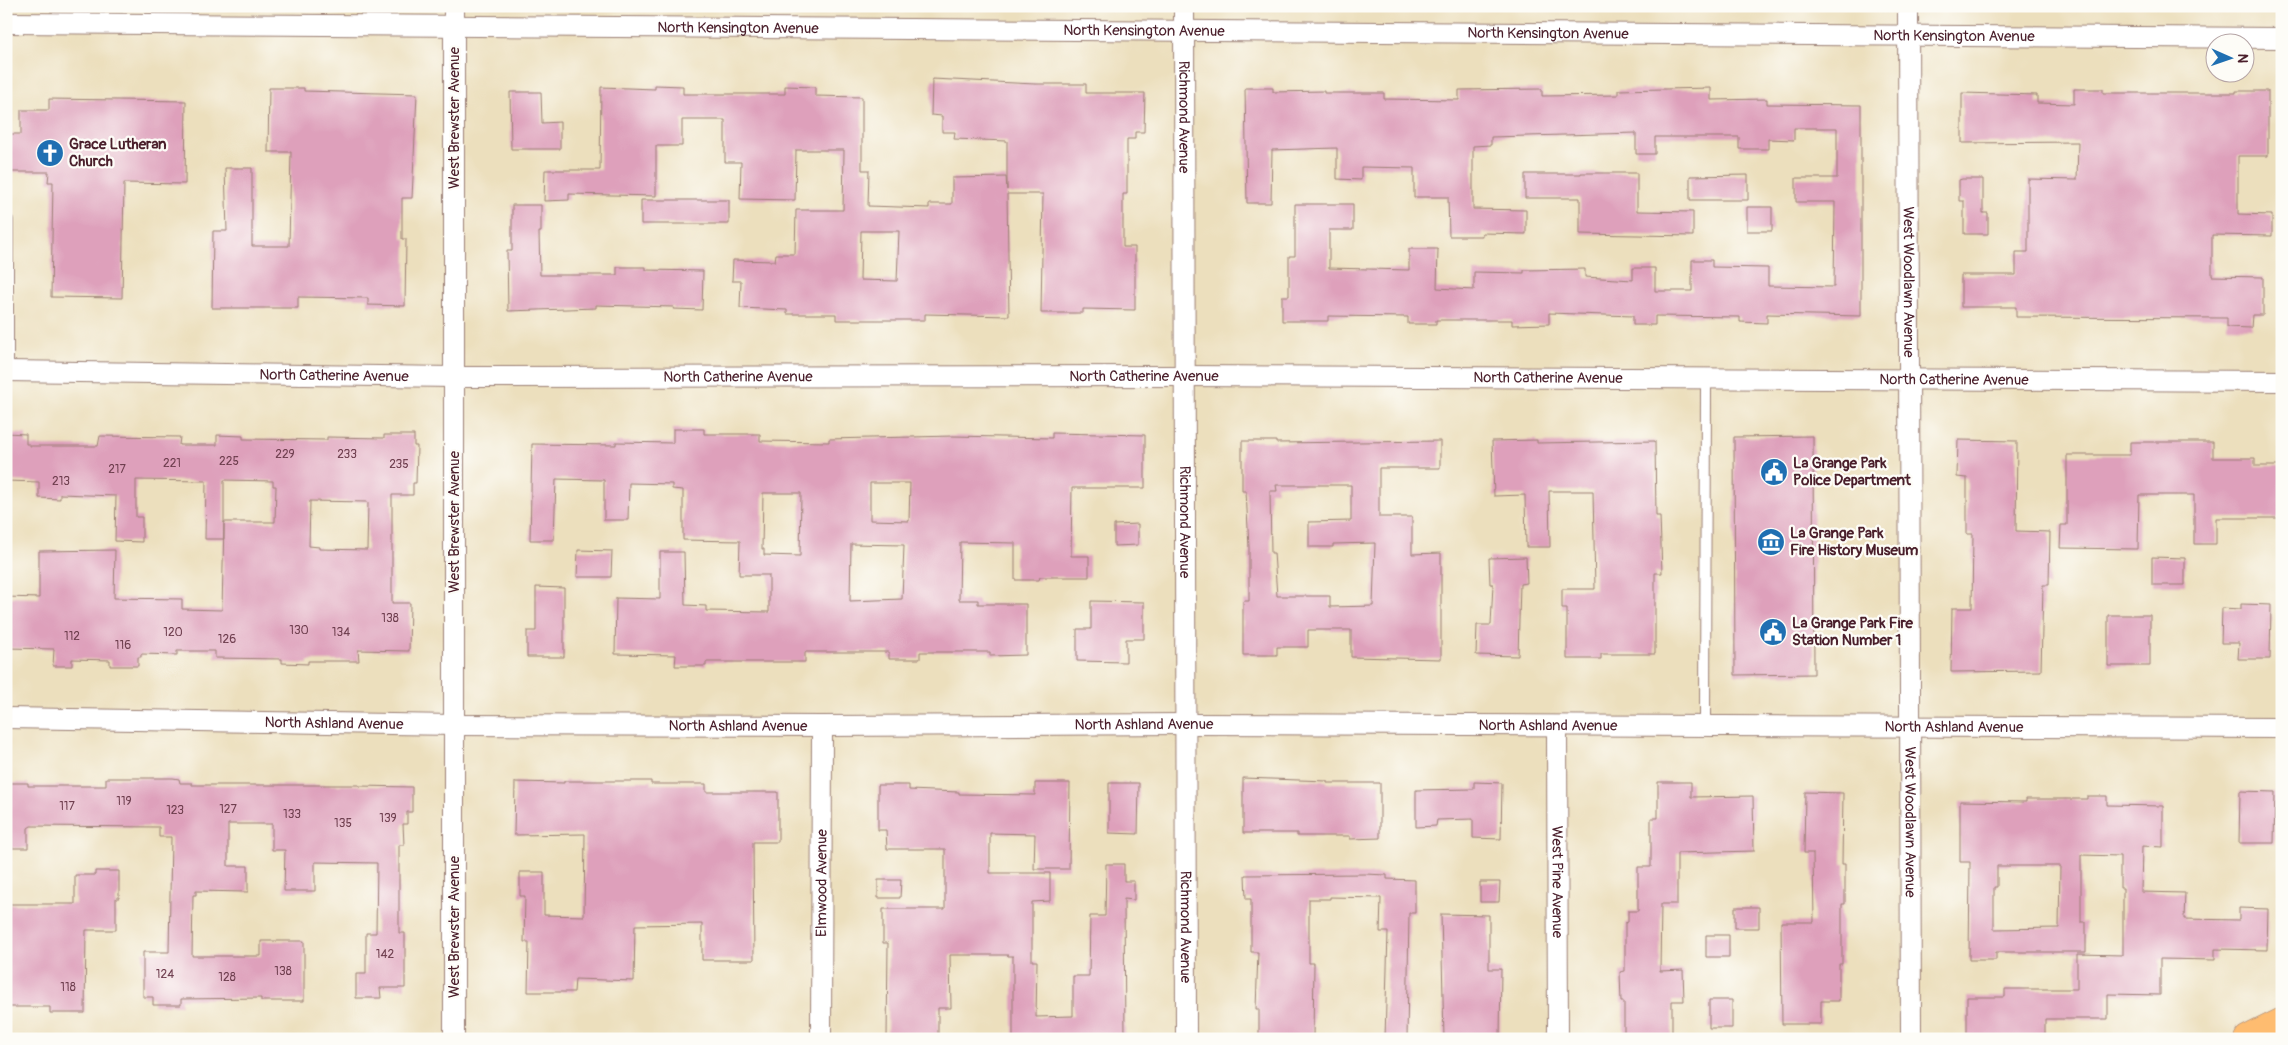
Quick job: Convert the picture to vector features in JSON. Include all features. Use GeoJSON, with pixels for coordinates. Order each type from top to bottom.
{"type":"FeatureCollection","features":[{"type":"Feature","properties":{"kind":"main road"},"geometry":{"type":"LineString","coordinates":[[2248,1039],[2282,1022]]}},
{"type":"Feature","properties":{"kind":"street","name":"West Brewster Avenue"},"geometry":{"type":"LineString","coordinates":[[454,6],[454,1039]]}},
{"type":"Feature","properties":{"kind":"street","name":"Richmond Avenue"},"geometry":{"type":"LineString","coordinates":[[1184,6],[1186,1039]]}},
{"type":"Feature","properties":{"kind":"street","name":"West Woodlawn Avenue"},"geometry":{"type":"LineString","coordinates":[[1908,6],[1911,1039]]}},
{"type":"Feature","properties":{"kind":"street","name":"North Kensington Avenue"},"geometry":{"type":"LineString","coordinates":[[6,23],[2282,38]]}},
{"type":"Feature","properties":{"kind":"street","name":"North Catherine Avenue"},"geometry":{"type":"LineString","coordinates":[[7,371],[454,377],[1184,376],[2282,381]]}},
{"type":"Feature","properties":{"kind":"street","name":"North Ashland Avenue"},"geometry":{"type":"LineString","coordinates":[[6,718],[455,725],[822,726],[1186,724],[2282,728]]}},
{"type":"Feature","properties":{"kind":"street","name":"Elmwood Avenue"},"geometry":{"type":"LineString","coordinates":[[821,1039],[822,726]]}},
{"type":"Feature","properties":{"kind":"street","name":"West Pine Avenue"},"geometry":{"type":"LineString","coordinates":[[1557,726],[1558,1039]]}},
{"type":"Feature","properties":{"kind":"lane"},"geometry":{"type":"LineString","coordinates":[[6,220],[8,220],[7,371]]}},
{"type":"Feature","properties":{"kind":"lane"},"geometry":{"type":"LineString","coordinates":[[1705,727],[1706,378]]}},
{"type":"Feature","properties":{"kind":"building"},"geometry":{"type":"Polygon","coordinates":[[[932,79],[1035,84],[1086,84],[1086,93],[1145,93],[1144,132],[1135,132],[1135,139],[1127,139],[1127,194],[1123,194],[1123,247],[1135,247],[1135,310],[1083,309],[1083,313],[1041,313],[1043,194],[1007,194],[1009,316],[925,314],[925,320],[836,320],[836,314],[787,314],[787,310],[740,308],[741,281],[732,281],[733,260],[775,261],[776,254],[795,254],[796,210],[843,210],[844,150],[796,150],[795,200],[740,199],[741,162],[725,162],[725,120],[682,120],[682,146],[656,146],[656,196],[569,194],[569,200],[544,201],[545,170],[600,170],[601,87],[655,89],[655,85],[683,86],[683,94],[785,94],[785,86],[815,87],[815,96],[862,97],[862,170],[869,170],[868,206],[929,208],[929,204],[952,204],[952,178],[1006,177],[1007,190],[1007,141],[954,139],[955,132],[942,132],[942,116],[931,115],[932,79]],[[861,231],[860,280],[897,281],[899,231],[861,231]]]}},
{"type":"Feature","properties":{"kind":"building"},"geometry":{"type":"Polygon","coordinates":[[[269,88],[304,88],[304,91],[417,94],[412,198],[402,198],[402,239],[406,239],[405,306],[368,305],[368,298],[298,297],[298,308],[212,308],[213,231],[227,231],[225,168],[252,168],[252,246],[289,246],[291,152],[268,152],[269,88]]]}},
{"type":"Feature","properties":{"kind":"building"},"geometry":{"type":"Polygon","coordinates":[[[1245,88],[1273,88],[1273,92],[1384,93],[1384,99],[1459,100],[1459,90],[1542,89],[1542,96],[1618,95],[1618,90],[1711,88],[1711,100],[1767,99],[1767,104],[1861,105],[1861,316],[1767,314],[1767,323],[1740,322],[1740,317],[1655,316],[1655,325],[1633,325],[1633,316],[1549,313],[1549,324],[1512,325],[1512,320],[1436,320],[1436,324],[1408,324],[1408,317],[1328,316],[1328,321],[1282,321],[1282,296],[1289,296],[1289,256],[1295,256],[1295,204],[1353,204],[1353,230],[1329,230],[1329,268],[1409,270],[1409,249],[1438,249],[1437,288],[1474,290],[1474,272],[1524,273],[1524,270],[1585,269],[1585,277],[1633,280],[1633,268],[1655,268],[1655,291],[1692,291],[1692,260],[1712,260],[1712,267],[1768,268],[1768,286],[1834,287],[1835,202],[1796,202],[1796,178],[1837,178],[1837,128],[1794,128],[1794,140],[1768,139],[1768,149],[1739,149],[1739,137],[1655,137],[1655,154],[1636,154],[1636,133],[1491,137],[1491,145],[1473,146],[1473,209],[1526,210],[1526,234],[1482,233],[1482,236],[1449,236],[1448,197],[1414,197],[1414,168],[1361,167],[1361,180],[1337,179],[1337,148],[1272,150],[1271,203],[1247,203],[1245,88]]]}},
{"type":"Feature","properties":{"kind":"building"},"geometry":{"type":"Polygon","coordinates":[[[2074,89],[2103,89],[2103,93],[2236,93],[2236,91],[2268,91],[2268,156],[2238,156],[2238,214],[2272,215],[2272,236],[2212,235],[2212,276],[2263,277],[2263,315],[2252,315],[2251,328],[2227,327],[2227,318],[2016,317],[2016,307],[1961,307],[1961,275],[2016,275],[2016,252],[2028,252],[2028,179],[2077,180],[2078,142],[1962,143],[1962,93],[2037,95],[2037,103],[2074,104],[2074,89]]]}},
{"type":"Feature","properties":{"kind":"building"},"geometry":{"type":"Polygon","coordinates":[[[510,92],[541,92],[542,123],[560,122],[560,149],[511,149],[510,92]]]}},
{"type":"Feature","properties":{"kind":"building"},"geometry":{"type":"Polygon","coordinates":[[[49,99],[186,101],[185,184],[124,183],[122,298],[51,297],[53,182],[48,182],[49,172],[6,172],[6,134],[21,134],[21,110],[49,110],[49,99]]]}},
{"type":"Feature","properties":{"kind":"building"},"geometry":{"type":"Polygon","coordinates":[[[1637,173],[1637,211],[1693,212],[1693,236],[1580,234],[1580,198],[1525,198],[1525,174],[1637,173]]]}},
{"type":"Feature","properties":{"kind":"building"},"geometry":{"type":"Polygon","coordinates":[[[1748,175],[1748,200],[1690,200],[1690,176],[1748,175]]]}},
{"type":"Feature","properties":{"kind":"building"},"geometry":{"type":"Polygon","coordinates":[[[1983,179],[1983,213],[1988,213],[1988,234],[1964,234],[1964,201],[1959,201],[1959,180],[1983,179]]]}},
{"type":"Feature","properties":{"kind":"building"},"geometry":{"type":"Polygon","coordinates":[[[641,200],[729,200],[729,224],[641,224],[641,200]]]}},
{"type":"Feature","properties":{"kind":"building"},"geometry":{"type":"Polygon","coordinates":[[[512,205],[541,205],[541,232],[539,232],[540,275],[617,275],[617,267],[646,267],[646,270],[703,271],[702,310],[673,309],[674,307],[596,305],[596,308],[508,311],[507,251],[512,251],[512,205]]]}},
{"type":"Feature","properties":{"kind":"building"},"geometry":{"type":"Polygon","coordinates":[[[1747,207],[1772,207],[1772,231],[1747,231],[1747,207]]]}},
{"type":"Feature","properties":{"kind":"building"},"geometry":{"type":"Polygon","coordinates":[[[673,429],[704,429],[704,434],[760,434],[760,441],[829,442],[829,439],[953,436],[1052,438],[1052,433],[1145,435],[1145,488],[1072,488],[1071,556],[1089,556],[1089,577],[1040,577],[1039,580],[1015,580],[1015,543],[960,542],[959,600],[978,600],[978,604],[1026,604],[1026,655],[990,656],[990,652],[920,652],[920,659],[889,659],[889,652],[805,652],[805,662],[706,662],[706,666],[675,666],[676,655],[615,654],[616,598],[660,599],[660,552],[684,552],[685,605],[706,606],[706,611],[769,612],[769,575],[739,575],[740,541],[683,540],[683,490],[672,489],[672,484],[629,483],[628,520],[604,520],[604,480],[556,479],[554,540],[530,540],[532,444],[616,445],[616,442],[673,443],[673,429]],[[870,483],[870,520],[909,521],[910,483],[870,483]],[[763,493],[762,549],[764,549],[764,555],[800,556],[801,493],[763,493]],[[851,544],[850,601],[902,599],[904,545],[851,544]]]}},
{"type":"Feature","properties":{"kind":"building"},"geometry":{"type":"Polygon","coordinates":[[[6,433],[26,434],[26,444],[30,444],[30,446],[98,446],[100,436],[180,437],[179,445],[217,445],[217,435],[243,436],[243,439],[327,440],[327,437],[384,438],[384,435],[414,435],[414,446],[417,446],[416,483],[413,483],[413,495],[392,495],[392,603],[410,603],[409,651],[358,650],[359,661],[308,661],[308,664],[282,663],[282,659],[215,658],[215,651],[177,651],[177,655],[141,654],[141,657],[138,657],[138,666],[110,666],[110,660],[72,659],[72,666],[53,666],[54,649],[6,648],[6,597],[39,598],[39,551],[115,550],[114,598],[182,599],[182,609],[222,610],[224,539],[205,539],[206,481],[136,480],[136,517],[142,517],[142,542],[115,541],[116,496],[60,494],[60,499],[39,498],[39,482],[6,481],[6,433]],[[224,480],[224,522],[275,522],[276,486],[273,486],[273,481],[224,480]],[[310,501],[309,546],[319,547],[319,549],[367,550],[368,502],[310,501]]]}},
{"type":"Feature","properties":{"kind":"building"},"geometry":{"type":"Polygon","coordinates":[[[1813,436],[1814,674],[1735,675],[1734,437],[1813,436]]]}},
{"type":"Feature","properties":{"kind":"building"},"geometry":{"type":"Polygon","coordinates":[[[1537,440],[1537,443],[1655,441],[1656,516],[1660,516],[1662,573],[1655,573],[1655,654],[1601,654],[1601,659],[1567,659],[1567,608],[1562,608],[1562,589],[1595,589],[1593,491],[1549,491],[1550,547],[1526,547],[1525,495],[1494,496],[1492,441],[1537,440]]]}},
{"type":"Feature","properties":{"kind":"building"},"geometry":{"type":"Polygon","coordinates":[[[1958,440],[2017,441],[2016,531],[2050,532],[2049,585],[2043,585],[2041,671],[1951,672],[1952,608],[1972,608],[1973,534],[1967,534],[1967,478],[1957,477],[1958,440]]]}},
{"type":"Feature","properties":{"kind":"building"},"geometry":{"type":"Polygon","coordinates":[[[1242,441],[1276,441],[1276,443],[1440,441],[1440,468],[1379,468],[1379,517],[1412,517],[1412,554],[1441,553],[1441,659],[1351,657],[1351,630],[1308,630],[1308,647],[1277,647],[1277,655],[1243,655],[1243,601],[1249,601],[1249,547],[1246,491],[1242,491],[1242,441]],[[1276,485],[1277,491],[1270,491],[1271,553],[1274,553],[1277,596],[1330,596],[1330,607],[1373,606],[1375,543],[1333,544],[1333,547],[1309,547],[1309,522],[1351,521],[1351,485],[1276,485]]]}},
{"type":"Feature","properties":{"kind":"building"},"geometry":{"type":"Polygon","coordinates":[[[2130,442],[2213,442],[2213,458],[2255,458],[2255,466],[2282,466],[2282,518],[2216,518],[2216,544],[2194,544],[2194,495],[2139,495],[2138,549],[2060,548],[2061,525],[2067,525],[2067,455],[2130,455],[2130,442]]]}},
{"type":"Feature","properties":{"kind":"building"},"geometry":{"type":"Polygon","coordinates":[[[1138,524],[1138,545],[1114,546],[1114,525],[1138,524]]]}},
{"type":"Feature","properties":{"kind":"building"},"geometry":{"type":"Polygon","coordinates":[[[578,550],[612,551],[611,577],[577,577],[578,550]]]}},
{"type":"Feature","properties":{"kind":"building"},"geometry":{"type":"Polygon","coordinates":[[[1526,557],[1527,583],[1520,584],[1518,656],[1476,655],[1477,625],[1491,625],[1493,584],[1490,584],[1489,558],[1526,557]]]}},
{"type":"Feature","properties":{"kind":"building"},"geometry":{"type":"Polygon","coordinates":[[[2152,557],[2185,558],[2185,585],[2152,585],[2152,557]]]}},
{"type":"Feature","properties":{"kind":"building"},"geometry":{"type":"Polygon","coordinates":[[[536,587],[564,588],[564,657],[527,657],[527,631],[536,631],[536,587]]]}},
{"type":"Feature","properties":{"kind":"building"},"geometry":{"type":"Polygon","coordinates":[[[1091,601],[1144,602],[1144,639],[1126,639],[1126,662],[1077,661],[1077,629],[1091,629],[1091,601]]]}},
{"type":"Feature","properties":{"kind":"building"},"geometry":{"type":"Polygon","coordinates":[[[2241,604],[2271,605],[2270,659],[2238,659],[2239,643],[2221,643],[2222,608],[2241,609],[2241,604]]]}},
{"type":"Feature","properties":{"kind":"building"},"geometry":{"type":"Polygon","coordinates":[[[2108,615],[2150,615],[2150,666],[2108,666],[2108,615]]]}},
{"type":"Feature","properties":{"kind":"building"},"geometry":{"type":"Polygon","coordinates":[[[106,778],[173,778],[179,779],[180,783],[192,783],[192,785],[359,785],[412,787],[412,812],[407,812],[407,824],[403,824],[404,845],[399,845],[399,933],[405,933],[405,988],[380,988],[381,998],[356,998],[356,974],[366,974],[366,933],[376,933],[377,863],[315,862],[315,891],[284,891],[285,850],[272,850],[272,824],[228,824],[228,866],[248,866],[248,892],[196,891],[196,895],[193,895],[192,956],[261,956],[261,941],[304,941],[304,1001],[261,1001],[261,998],[181,999],[181,1005],[153,1005],[153,997],[143,997],[143,952],[169,952],[171,837],[159,837],[159,827],[31,826],[28,828],[28,848],[6,848],[6,783],[28,783],[28,786],[106,786],[106,778]]]}},
{"type":"Feature","properties":{"kind":"building"},"geometry":{"type":"Polygon","coordinates":[[[1243,778],[1327,781],[1327,783],[1380,783],[1380,838],[1350,839],[1350,836],[1297,836],[1297,833],[1243,833],[1243,778]]]}},
{"type":"Feature","properties":{"kind":"building"},"geometry":{"type":"Polygon","coordinates":[[[564,781],[651,781],[651,784],[706,784],[706,792],[778,792],[778,842],[753,842],[754,960],[702,960],[702,924],[635,925],[634,981],[575,979],[574,992],[528,992],[529,942],[524,942],[525,896],[520,896],[520,872],[544,872],[544,915],[584,916],[585,834],[514,835],[515,782],[564,783],[564,781]]]}},
{"type":"Feature","properties":{"kind":"building"},"geometry":{"type":"Polygon","coordinates":[[[1474,782],[1502,783],[1501,839],[1473,838],[1473,819],[1437,820],[1436,826],[1416,827],[1416,790],[1474,789],[1474,782]]]}},
{"type":"Feature","properties":{"kind":"building"},"geometry":{"type":"Polygon","coordinates":[[[1658,782],[1691,782],[1691,797],[1753,796],[1754,851],[1677,853],[1677,904],[1661,904],[1660,971],[1683,970],[1684,1001],[1672,1001],[1672,1039],[1624,1039],[1624,1002],[1621,1002],[1620,972],[1625,971],[1625,923],[1628,922],[1628,911],[1638,911],[1638,867],[1651,867],[1651,818],[1658,818],[1658,782]]]}},
{"type":"Feature","properties":{"kind":"building"},"geometry":{"type":"Polygon","coordinates":[[[1035,783],[1070,783],[1069,869],[1034,869],[1035,834],[990,833],[990,873],[1050,873],[1050,901],[1032,902],[1032,961],[1037,961],[1036,1017],[1073,1016],[1073,976],[1089,976],[1090,916],[1105,916],[1106,864],[1124,864],[1124,881],[1134,881],[1134,900],[1124,899],[1125,1039],[1013,1039],[1013,956],[950,955],[951,1008],[938,1008],[938,1039],[887,1039],[888,943],[883,943],[883,909],[945,909],[945,849],[887,849],[886,830],[878,830],[878,785],[909,785],[909,790],[959,792],[959,794],[1035,795],[1035,783]]]}},
{"type":"Feature","properties":{"kind":"building"},"geometry":{"type":"Polygon","coordinates":[[[1109,783],[1139,783],[1138,834],[1109,833],[1109,783]]]}},
{"type":"Feature","properties":{"kind":"building"},"geometry":{"type":"Polygon","coordinates":[[[2240,791],[2275,792],[2274,843],[2239,843],[2240,791]]]}},
{"type":"Feature","properties":{"kind":"building"},"geometry":{"type":"Polygon","coordinates":[[[1805,792],[1843,793],[1842,864],[1845,864],[1845,904],[1842,904],[1842,964],[1839,964],[1839,1001],[1821,1001],[1821,1024],[1782,1024],[1781,922],[1814,922],[1813,853],[1804,853],[1805,792]]]}},
{"type":"Feature","properties":{"kind":"building"},"geometry":{"type":"Polygon","coordinates":[[[2087,796],[2107,796],[2107,805],[2163,806],[2163,847],[2142,846],[2141,892],[2185,893],[2184,919],[2239,920],[2239,908],[2268,909],[2267,950],[2215,949],[2215,960],[2160,959],[2160,995],[2108,994],[2108,1019],[2045,1019],[2045,1039],[1967,1039],[1967,997],[2005,997],[2005,989],[2077,989],[2077,954],[2123,955],[2123,888],[2120,888],[2120,856],[2081,855],[2081,922],[2086,922],[2086,952],[1996,952],[1996,960],[1969,960],[1970,862],[1960,862],[1960,801],[2026,802],[2026,799],[2087,799],[2087,796]],[[1997,866],[1997,887],[1994,887],[1994,929],[2059,928],[2060,866],[1997,866]]]}},
{"type":"Feature","properties":{"kind":"building"},"geometry":{"type":"Polygon","coordinates":[[[95,871],[119,871],[119,898],[116,898],[116,930],[86,930],[85,1013],[50,1013],[50,1007],[6,1007],[6,904],[75,904],[75,875],[95,875],[95,871]]]}},
{"type":"Feature","properties":{"kind":"building"},"geometry":{"type":"Polygon","coordinates":[[[1245,875],[1387,875],[1387,879],[1415,880],[1415,913],[1409,913],[1407,1039],[1385,1039],[1388,932],[1380,932],[1381,898],[1330,897],[1330,899],[1309,899],[1309,963],[1314,963],[1313,1039],[1259,1039],[1259,1009],[1256,1009],[1258,952],[1251,952],[1251,899],[1246,899],[1245,875]]]}},
{"type":"Feature","properties":{"kind":"building"},"geometry":{"type":"Polygon","coordinates":[[[878,880],[901,880],[900,898],[878,898],[878,880]]]}},
{"type":"Feature","properties":{"kind":"building"},"geometry":{"type":"Polygon","coordinates":[[[1480,882],[1500,882],[1499,902],[1480,902],[1480,882]]]}},
{"type":"Feature","properties":{"kind":"building"},"geometry":{"type":"Polygon","coordinates":[[[1735,907],[1759,907],[1759,928],[1735,928],[1735,907]]]}},
{"type":"Feature","properties":{"kind":"building"},"geometry":{"type":"Polygon","coordinates":[[[1441,914],[1489,915],[1489,969],[1501,969],[1500,1039],[1444,1039],[1441,914]]]}},
{"type":"Feature","properties":{"kind":"building"},"geometry":{"type":"Polygon","coordinates":[[[1706,935],[1729,935],[1729,957],[1706,957],[1706,935]]]}},
{"type":"Feature","properties":{"kind":"building"},"geometry":{"type":"Polygon","coordinates":[[[1709,1000],[1732,1000],[1732,1028],[1709,1028],[1709,1000]]]}},
{"type":"Feature","properties":{"kind":"place","name":"Grace Lutheran Church"},"geometry":{"type":"Point","coordinates":[50,153]}},
{"type":"Feature","properties":{"kind":"place","name":"La Grange Park Police Department"},"geometry":{"type":"Point","coordinates":[1774,472]}},
{"type":"Feature","properties":{"kind":"place","name":"La Grange Park Fire History Museum"},"geometry":{"type":"Point","coordinates":[1771,542]}},
{"type":"Feature","properties":{"kind":"place","name":"La Grange Park Fire Station Number 1"},"geometry":{"type":"Point","coordinates":[1773,632]}}]}
